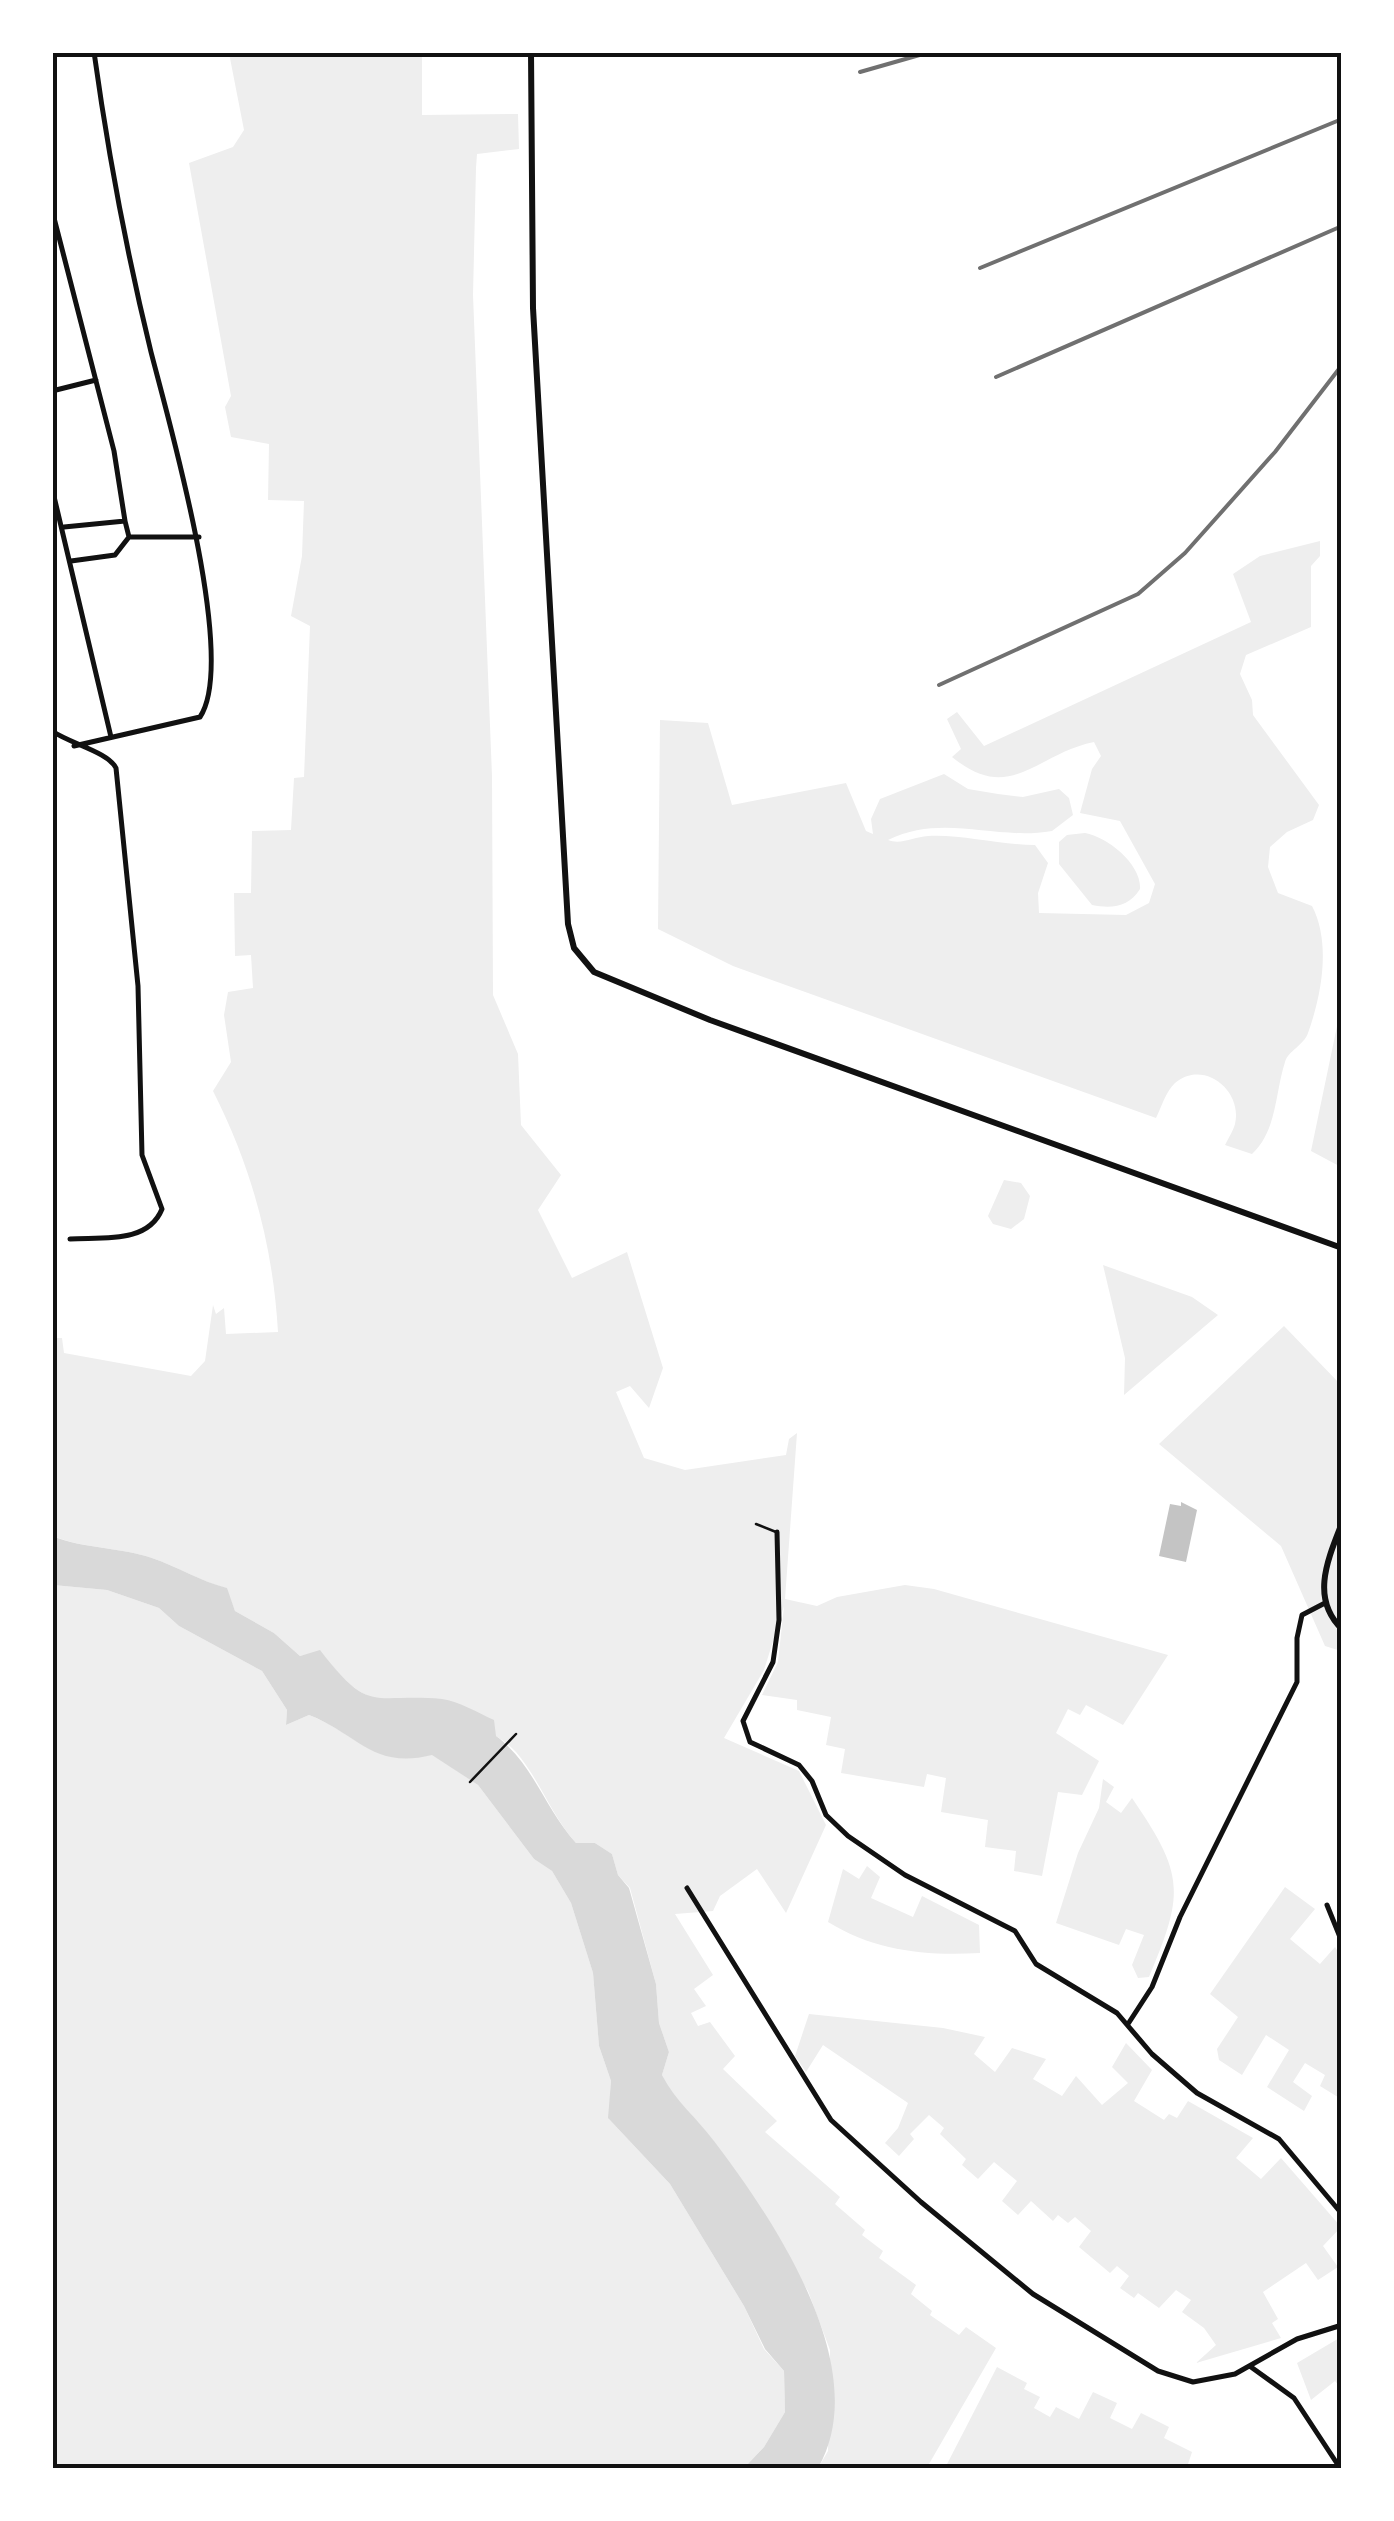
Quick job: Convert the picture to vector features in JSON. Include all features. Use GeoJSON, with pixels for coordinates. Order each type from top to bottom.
{"type":"FeatureCollection","features":[{"type":"Feature","properties":{"kind":"street"},"geometry":{"type":"LineString","coordinates":[[74,746],[200,717],[208,704],[208,650],[198,537],[144,318],[106,136],[94,52]]}},
{"type":"Feature","properties":{"kind":"street"},"geometry":{"type":"LineString","coordinates":[[531,52],[533,308],[567,911],[574,948],[582,961],[609,980],[677,1007],[1342,1248]]}},
{"type":"Feature","properties":{"kind":"street"},"geometry":{"type":"LineString","coordinates":[[52,210],[96,380],[129,537]]}},
{"type":"Feature","properties":{"kind":"street"},"geometry":{"type":"LineString","coordinates":[[52,391],[96,380]]}},
{"type":"Feature","properties":{"kind":"street"},"geometry":{"type":"LineString","coordinates":[[52,488],[111,738]]}},
{"type":"Feature","properties":{"kind":"street"},"geometry":{"type":"LineString","coordinates":[[63,527],[124,521]]}},
{"type":"Feature","properties":{"kind":"street"},"geometry":{"type":"LineString","coordinates":[[129,537],[198,537]]}},
{"type":"Feature","properties":{"kind":"street"},"geometry":{"type":"LineString","coordinates":[[71,561],[115,555],[129,537]]}},
{"type":"Feature","properties":{"kind":"street"},"geometry":{"type":"LineString","coordinates":[[52,731],[74,746],[105,755],[116,768],[138,986],[142,1155],[162,1210],[158,1220],[137,1234],[70,1239]]}},
{"type":"Feature","properties":{"kind":"street"},"geometry":{"type":"LineString","coordinates":[[1342,1523],[1322,1583],[1325,1603],[1342,1630]]}},
{"type":"Feature","properties":{"kind":"street"},"geometry":{"type":"LineString","coordinates":[[777,1532],[779,1620],[772,1662],[743,1721],[750,1742],[800,1766],[812,1780],[826,1815],[848,1836],[905,1875],[1015,1931],[1036,1964],[1102,2003],[1197,2093],[1278,2140],[1342,2214]]}},
{"type":"Feature","properties":{"kind":"street"},"geometry":{"type":"LineString","coordinates":[[1128,2024],[1152,1987],[1180,1918],[1297,1682],[1296,1638],[1302,1615],[1325,1603]]}},
{"type":"Feature","properties":{"kind":"street"},"geometry":{"type":"LineString","coordinates":[[687,1888],[831,2120],[921,2202],[1033,2294],[1158,2372],[1194,2382],[1251,2367],[1297,2339],[1342,2324]]}},
{"type":"Feature","properties":{"kind":"street"},"geometry":{"type":"LineString","coordinates":[[1327,1905],[1342,1942]]}},
{"type":"Feature","properties":{"kind":"street"},"geometry":{"type":"LineString","coordinates":[[1251,2367],[1294,2398],[1340,2468]]}},
{"type":"Feature","properties":{"kind":"lane"},"geometry":{"type":"LineString","coordinates":[[756,1524],[777,1532]]}},
{"type":"Feature","properties":{"kind":"path"},"geometry":{"type":"LineString","coordinates":[[470,1782],[516,1734]]}},
{"type":"Feature","properties":{"kind":"shaded area"},"geometry":{"type":"Polygon","coordinates":[[[229,53],[422,53],[422,115],[518,114],[519,149],[477,154],[476,168],[473,295],[492,776],[493,995],[518,1054],[521,1125],[561,1175],[538,1210],[572,1278],[627,1252],[663,1368],[649,1408],[630,1386],[616,1392],[644,1458],[685,1470],[786,1455],[789,1439],[797,1433],[785,1599],[817,1606],[837,1597],[905,1585],[934,1589],[1168,1655],[1123,1725],[1086,1705],[1080,1715],[1068,1709],[1056,1733],[1099,1761],[1082,1795],[1058,1792],[1042,1876],[1014,1871],[1016,1851],[985,1847],[988,1820],[941,1812],[946,1778],[927,1774],[924,1787],[841,1773],[845,1749],[826,1745],[831,1717],[797,1710],[797,1700],[762,1695],[778,1662],[784,1606],[764,1670],[724,1738],[799,1771],[826,1825],[786,1913],[757,1869],[720,1896],[713,1911],[675,1914],[713,1975],[694,1989],[706,2006],[691,2013],[698,2026],[710,2022],[735,2056],[723,2069],[777,2121],[765,2132],[840,2197],[835,2204],[865,2230],[862,2235],[883,2251],[879,2258],[916,2285],[911,2294],[932,2311],[930,2315],[959,2335],[966,2327],[996,2348],[929,2464],[921,2468],[818,2468],[828,2451],[830,2350],[808,2291],[713,2140],[670,2092],[662,2075],[669,2052],[659,2023],[656,1984],[630,1888],[618,1875],[612,1854],[595,1843],[576,1843],[516,1752],[491,1733],[395,1700],[362,1693],[320,1651],[300,1656],[274,1633],[235,1611],[226,1588],[152,1558],[53,1536],[52,1338],[62,1338],[64,1353],[191,1376],[205,1361],[213,1305],[216,1314],[224,1308],[226,1334],[278,1332],[266,1238],[258,1208],[239,1149],[213,1091],[231,1062],[224,1015],[228,992],[253,988],[251,955],[235,956],[234,893],[251,893],[252,831],[291,830],[294,778],[304,777],[310,626],[291,616],[302,556],[304,501],[268,500],[269,444],[231,437],[225,407],[231,396],[189,163],[233,147],[244,130],[229,53]]]}},
{"type":"Feature","properties":{"kind":"shaded area"},"geometry":{"type":"Polygon","coordinates":[[[1320,541],[1320,556],[1311,566],[1311,627],[1246,655],[1240,674],[1252,700],[1253,715],[1319,805],[1313,820],[1287,832],[1270,847],[1268,867],[1278,893],[1312,906],[1323,952],[1317,1002],[1308,1033],[1287,1058],[1271,1123],[1252,1154],[1225,1145],[1235,1124],[1236,1111],[1227,1090],[1208,1076],[1186,1076],[1175,1083],[1156,1118],[733,966],[658,929],[660,720],[708,723],[732,805],[846,783],[866,831],[873,834],[871,819],[880,799],[944,774],[968,789],[998,794],[1023,797],[1059,789],[1069,798],[1073,815],[1052,831],[929,829],[888,840],[940,836],[1035,845],[1048,863],[1038,893],[1039,913],[1126,915],[1149,903],[1155,884],[1120,821],[1080,813],[1092,769],[1101,756],[1094,742],[1023,772],[991,777],[952,757],[961,749],[947,719],[957,712],[984,746],[1251,622],[1233,574],[1260,556],[1320,541]]]}},
{"type":"Feature","properties":{"kind":"shaded area"},"geometry":{"type":"Polygon","coordinates":[[[1085,833],[1113,846],[1130,862],[1140,889],[1131,900],[1113,906],[1092,905],[1059,864],[1059,842],[1067,835],[1085,833]]]}},
{"type":"Feature","properties":{"kind":"shaded area"},"geometry":{"type":"Polygon","coordinates":[[[1341,1007],[1341,1167],[1311,1151],[1341,1007]]]}},
{"type":"Feature","properties":{"kind":"shaded area"},"geometry":{"type":"Polygon","coordinates":[[[1004,1180],[1021,1183],[1030,1196],[1024,1219],[1011,1229],[993,1224],[988,1216],[1004,1180]]]}},
{"type":"Feature","properties":{"kind":"shaded area"},"geometry":{"type":"Polygon","coordinates":[[[1103,1265],[1192,1297],[1218,1315],[1124,1395],[1125,1358],[1103,1265]]]}},
{"type":"Feature","properties":{"kind":"shaded area"},"geometry":{"type":"Polygon","coordinates":[[[1284,1326],[1341,1385],[1341,1651],[1325,1646],[1281,1546],[1159,1444],[1284,1326]]]}},
{"type":"Feature","properties":{"kind":"shaded area"},"geometry":{"type":"Polygon","coordinates":[[[52,1536],[152,1558],[227,1588],[235,1611],[274,1633],[300,1656],[320,1650],[363,1693],[386,1698],[448,1700],[494,1720],[496,1736],[520,1759],[576,1843],[595,1843],[612,1854],[618,1875],[629,1888],[656,1984],[659,2023],[669,2052],[662,2075],[764,2212],[810,2297],[826,2342],[834,2386],[832,2429],[818,2468],[744,2468],[764,2447],[785,2412],[784,2371],[765,2349],[744,2306],[670,2184],[608,2118],[611,2081],[599,2046],[593,1973],[571,1903],[552,1871],[534,1859],[478,1785],[432,1755],[395,1758],[380,1754],[309,1715],[286,1725],[287,1710],[262,1671],[179,1626],[159,1608],[107,1590],[53,1585],[52,1536]]]}},
{"type":"Feature","properties":{"kind":"shaded area"},"geometry":{"type":"Polygon","coordinates":[[[53,1585],[107,1590],[159,1608],[179,1626],[262,1671],[287,1710],[286,1725],[309,1715],[381,1753],[413,1758],[432,1754],[478,1785],[534,1859],[552,1871],[571,1903],[593,1973],[599,2046],[611,2081],[609,2119],[670,2184],[744,2306],[764,2349],[784,2371],[785,2412],[764,2447],[744,2468],[53,2468],[53,1585]]]}},
{"type":"Feature","properties":{"kind":"shaded area"},"geometry":{"type":"Polygon","coordinates":[[[1103,1779],[1114,1787],[1106,1802],[1121,1813],[1132,1798],[1170,1866],[1173,1903],[1149,1977],[1138,1978],[1132,1965],[1144,1935],[1126,1929],[1119,1945],[1056,1923],[1078,1853],[1099,1808],[1103,1779]]]}},
{"type":"Feature","properties":{"kind":"shaded area"},"geometry":{"type":"Polygon","coordinates":[[[867,1866],[880,1877],[871,1898],[913,1917],[922,1896],[979,1925],[980,1953],[901,1950],[864,1940],[828,1922],[843,1869],[859,1879],[867,1866]]]}},
{"type":"Feature","properties":{"kind":"shaded area"},"geometry":{"type":"Polygon","coordinates":[[[1285,1887],[1315,1909],[1290,1939],[1320,1964],[1335,1947],[1341,1956],[1341,2099],[1320,2086],[1325,2075],[1305,2063],[1293,2082],[1312,2096],[1304,2111],[1267,2087],[1289,2050],[1266,2035],[1242,2075],[1219,2060],[1217,2049],[1238,2017],[1210,1994],[1285,1887]]]}},
{"type":"Feature","properties":{"kind":"shaded area"},"geometry":{"type":"Polygon","coordinates":[[[809,2014],[943,2028],[985,2037],[974,2054],[995,2072],[1012,2048],[1046,2059],[1033,2079],[1062,2096],[1076,2076],[1102,2105],[1128,2083],[1112,2067],[1126,2043],[1152,2070],[1134,2101],[1164,2120],[1169,2114],[1177,2118],[1188,2101],[1253,2138],[1236,2158],[1261,2179],[1281,2158],[1341,2227],[1323,2246],[1338,2267],[1318,2280],[1306,2263],[1263,2292],[1278,2319],[1272,2323],[1281,2338],[1196,2363],[1216,2345],[1204,2328],[1182,2312],[1191,2300],[1176,2290],[1159,2308],[1138,2293],[1134,2298],[1120,2288],[1129,2276],[1117,2266],[1110,2273],[1079,2247],[1091,2231],[1075,2217],[1068,2223],[1058,2215],[1053,2221],[1031,2201],[1018,2215],[1002,2201],[1017,2181],[994,2162],[978,2179],[962,2165],[966,2159],[940,2134],[944,2128],[929,2115],[910,2134],[914,2139],[899,2156],[885,2143],[898,2128],[908,2103],[823,2045],[806,2072],[795,2056],[809,2014]]]}},
{"type":"Feature","properties":{"kind":"shaded area"},"geometry":{"type":"Polygon","coordinates":[[[1341,2337],[1341,2388],[1335,2381],[1311,2400],[1297,2363],[1341,2337]]]}},
{"type":"Feature","properties":{"kind":"shaded area"},"geometry":{"type":"Polygon","coordinates":[[[997,2367],[1027,2383],[1024,2389],[1040,2397],[1034,2408],[1050,2417],[1056,2407],[1079,2419],[1093,2392],[1117,2403],[1110,2418],[1132,2429],[1141,2413],[1169,2427],[1164,2438],[1192,2452],[1188,2464],[1197,2468],[945,2468],[997,2367]]]}},
{"type":"Feature","properties":{"kind":"building"},"geometry":{"type":"Polygon","coordinates":[[[1181,1502],[1197,1510],[1186,1562],[1159,1556],[1170,1504],[1181,1506],[1181,1502]]]}},
{"type":"Feature","properties":{"kind":"railway"},"geometry":{"type":"LineString","coordinates":[[860,72],[930,52]]}},
{"type":"Feature","properties":{"kind":"railway"},"geometry":{"type":"LineString","coordinates":[[980,268],[1342,119]]}},
{"type":"Feature","properties":{"kind":"railway"},"geometry":{"type":"LineString","coordinates":[[996,377],[1342,226]]}},
{"type":"Feature","properties":{"kind":"railway"},"geometry":{"type":"LineString","coordinates":[[939,685],[1138,594],[1185,553],[1275,452],[1342,365]]}}]}
